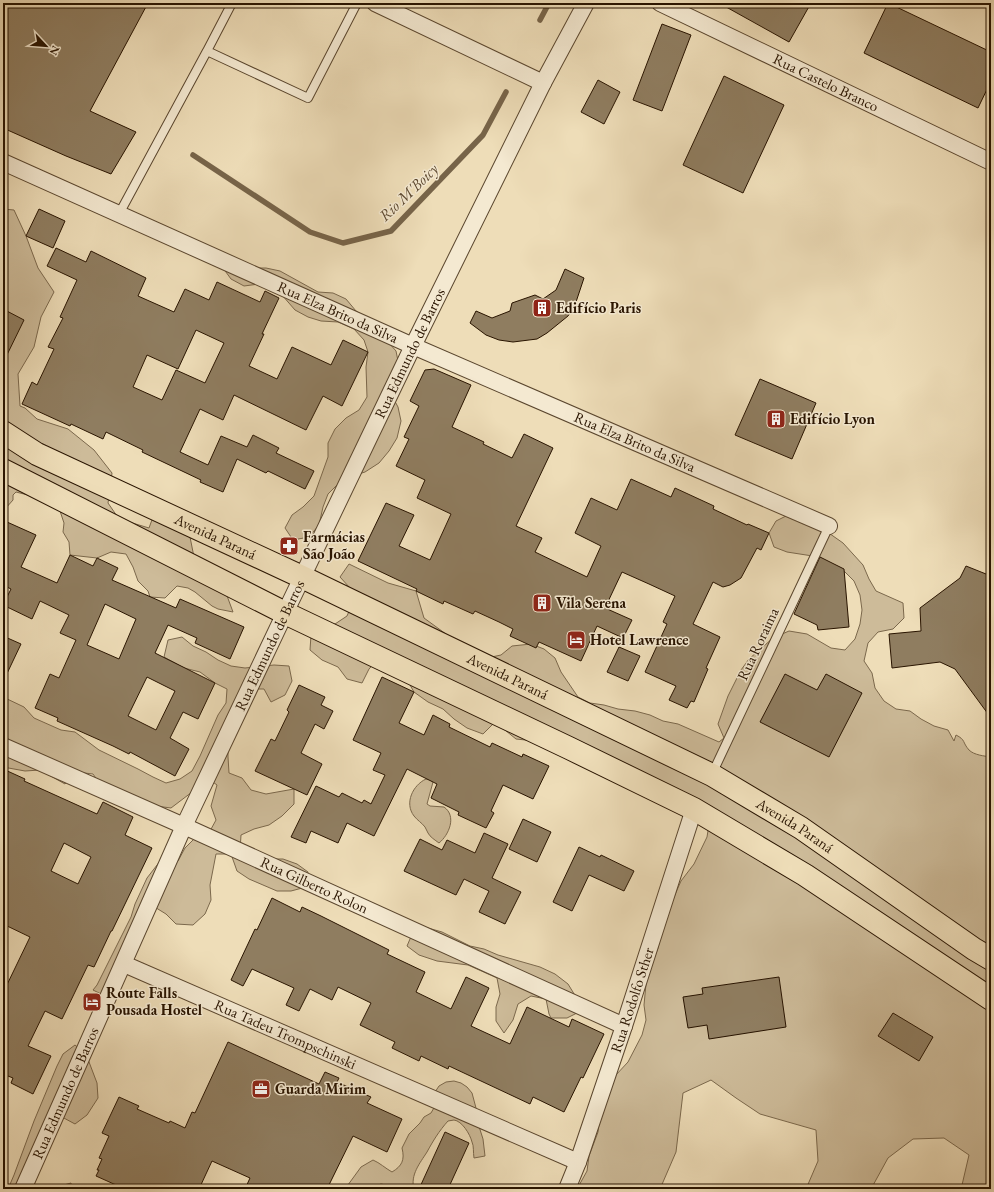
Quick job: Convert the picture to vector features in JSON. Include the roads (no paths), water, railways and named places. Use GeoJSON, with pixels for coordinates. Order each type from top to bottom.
{"type":"FeatureCollection","features":[{"type":"Feature","properties":{"kind":"main road","name":"Avenida Paraná"},"geometry":{"type":"LineString","coordinates":[[3,432],[37,454],[302,577],[712,775],[802,828],[974,949],[991,959]]}},
{"type":"Feature","properties":{"kind":"main road"},"geometry":{"type":"LineString","coordinates":[[3,470],[285,612],[694,809],[805,875],[991,999]]}},
{"type":"Feature","properties":{"kind":"street"},"geometry":{"type":"LineString","coordinates":[[375,3],[543,83]]}},
{"type":"Feature","properties":{"kind":"street","name":"Rua Edmundo de Barros"},"geometry":{"type":"LineString","coordinates":[[23,1189],[184,826],[285,612],[413,346],[543,83],[586,3]]}},
{"type":"Feature","properties":{"kind":"street","name":"Rua Castelo Branco"},"geometry":{"type":"LineString","coordinates":[[660,3],[991,162]]}},
{"type":"Feature","properties":{"kind":"street","name":"Rua Elza Brito da Silva"},"geometry":{"type":"LineString","coordinates":[[3,162],[413,346],[829,526]]}},
{"type":"Feature","properties":{"kind":"street","name":"Rua Gilberto Rolon"},"geometry":{"type":"LineString","coordinates":[[3,746],[184,826],[624,1026]]}},
{"type":"Feature","properties":{"kind":"street","name":"Rua Rodolfo Sther"},"geometry":{"type":"LineString","coordinates":[[567,1189],[578,1162],[624,1026],[694,809]]}},
{"type":"Feature","properties":{"kind":"street","name":"Rua Tadeu Trompschinski"},"geometry":{"type":"LineString","coordinates":[[124,964],[578,1162]]}},
{"type":"Feature","properties":{"kind":"lane"},"geometry":{"type":"LineString","coordinates":[[119,214],[232,3]]}},
{"type":"Feature","properties":{"kind":"lane"},"geometry":{"type":"LineString","coordinates":[[207,51],[308,98],[358,3]]}},
{"type":"Feature","properties":{"kind":"lane","name":"Rua Roraima"},"geometry":{"type":"LineString","coordinates":[[712,775],[829,526]]}},
{"type":"Feature","properties":{"kind":"waterway","name":"Rio M'Boicy"},"geometry":{"type":"LineString","coordinates":[[540,20],[549,3]]}},
{"type":"Feature","properties":{"kind":"waterway","name":"Rio M'Boicy"},"geometry":{"type":"LineString","coordinates":[[193,155],[310,232],[343,243],[391,231],[483,135],[506,92]]}},
{"type":"Feature","properties":{"kind":"place","name":"Edifício Paris"},"geometry":{"type":"Point","coordinates":[542,308]}},
{"type":"Feature","properties":{"kind":"place","name":"Edifício Lyon"},"geometry":{"type":"Point","coordinates":[776,419]}},
{"type":"Feature","properties":{"kind":"place","name":"Farmácias São João"},"geometry":{"type":"Point","coordinates":[289,546]}},
{"type":"Feature","properties":{"kind":"place","name":"Vila Serena"},"geometry":{"type":"Point","coordinates":[542,603]}},
{"type":"Feature","properties":{"kind":"place","name":"Hotel Lawrence"},"geometry":{"type":"Point","coordinates":[576,640]}},
{"type":"Feature","properties":{"kind":"place","name":"Route Falls Pousada Hostel"},"geometry":{"type":"Point","coordinates":[92,1002]}},
{"type":"Feature","properties":{"kind":"place","name":"Guarda Mirim"},"geometry":{"type":"Point","coordinates":[261,1089]}}]}
